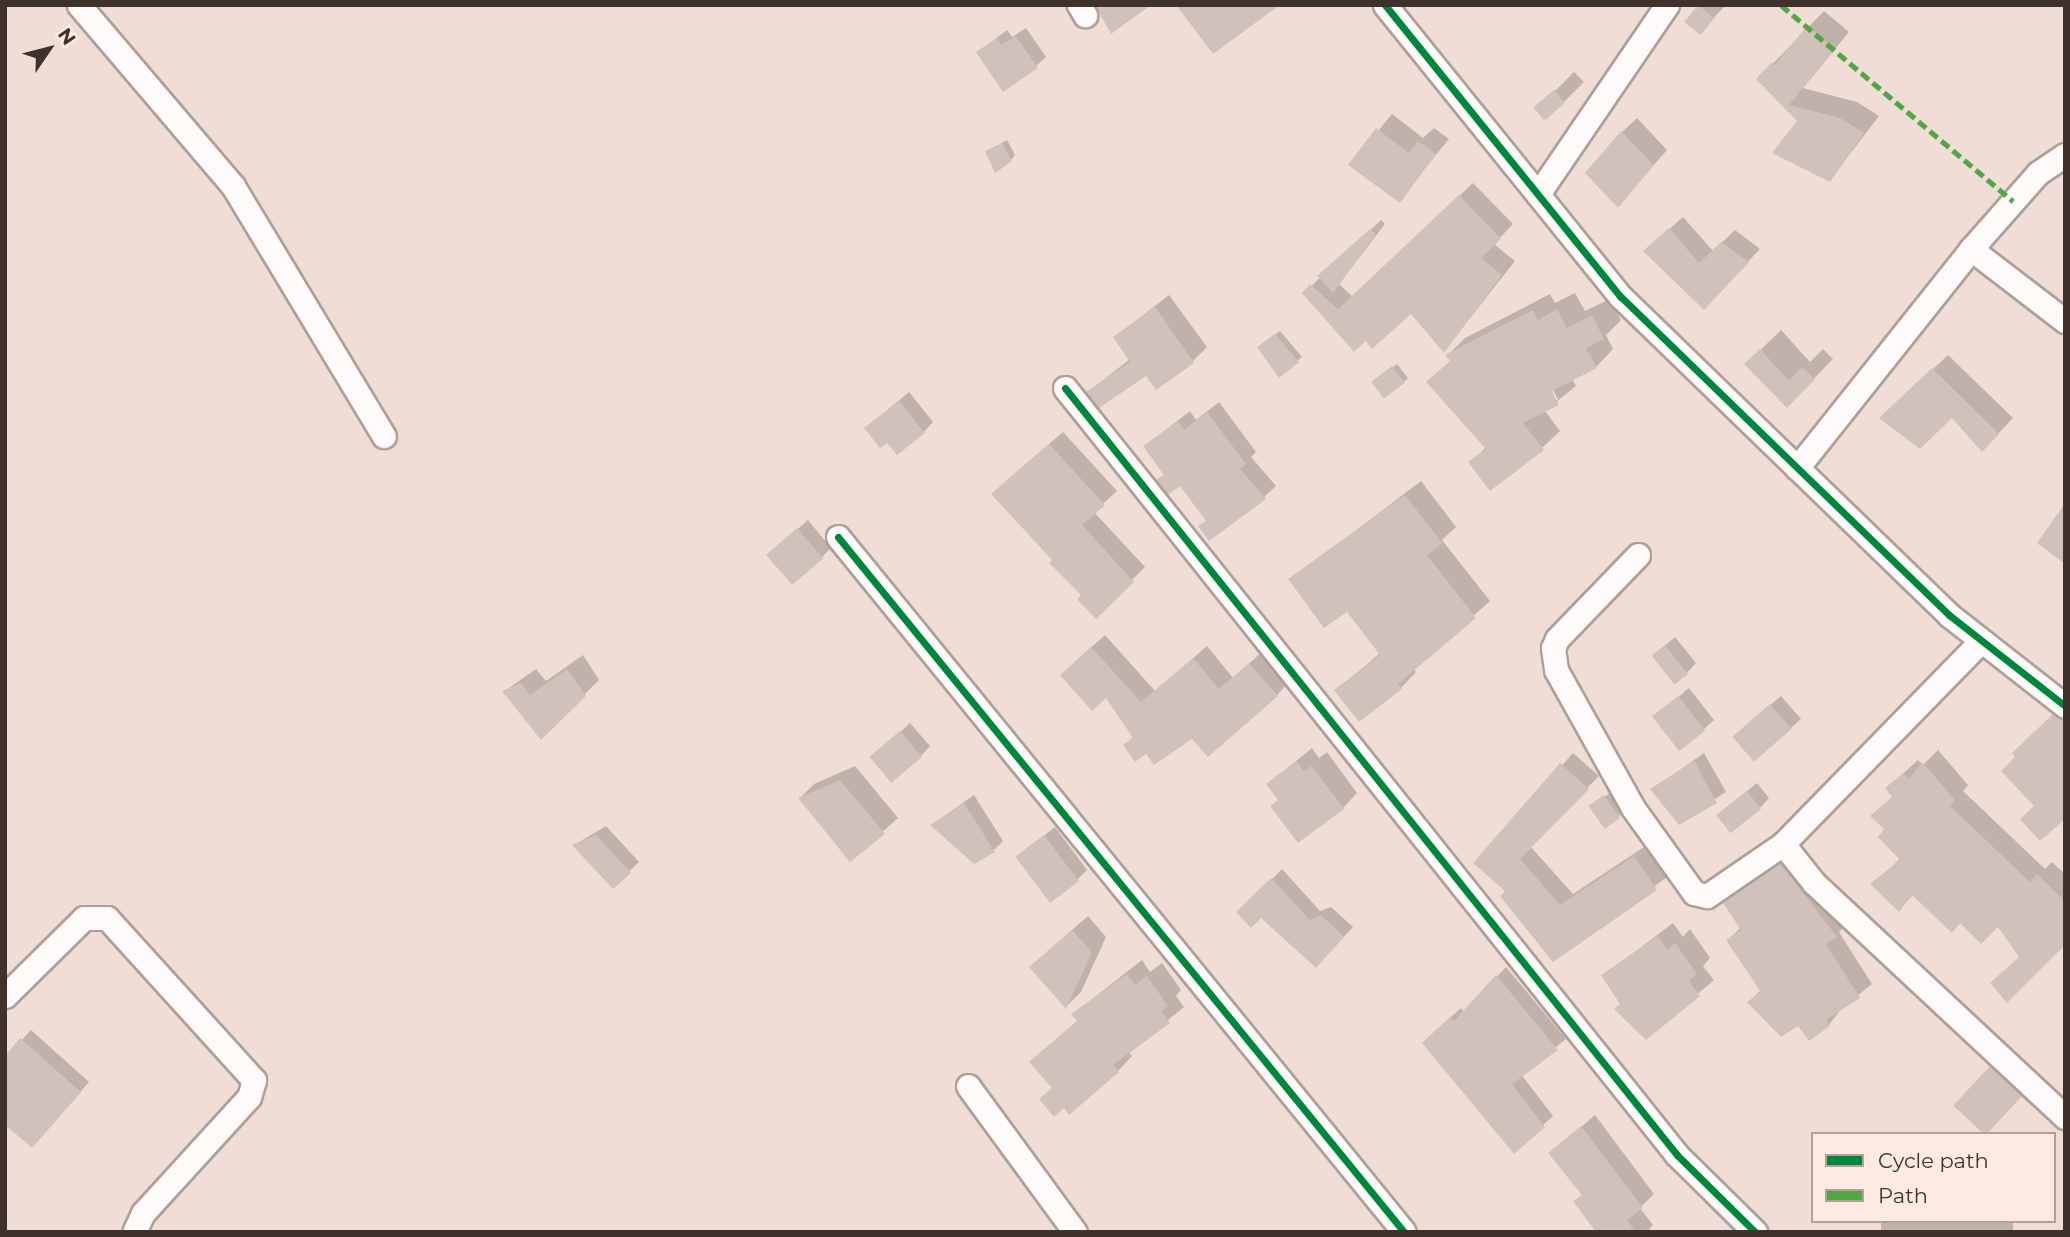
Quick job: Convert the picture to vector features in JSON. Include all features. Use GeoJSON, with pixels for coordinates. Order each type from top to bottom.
{"type":"FeatureCollection","features":[{"type":"Feature","properties":{"kind":"street"},"geometry":{"type":"LineString","coordinates":[[79,5],[233,186],[384,436]]}},
{"type":"Feature","properties":{"kind":"street"},"geometry":{"type":"LineString","coordinates":[[1384,5],[1621,297],[1980,642],[2065,706]]}},
{"type":"Feature","properties":{"kind":"street"},"geometry":{"type":"LineString","coordinates":[[1538,194],[1667,5]]}},
{"type":"Feature","properties":{"kind":"street"},"geometry":{"type":"LineString","coordinates":[[1797,468],[1971,249],[2038,173],[2065,155]]}},
{"type":"Feature","properties":{"kind":"street"},"geometry":{"type":"LineString","coordinates":[[1971,249],[2065,321]]}},
{"type":"Feature","properties":{"kind":"street"},"geometry":{"type":"LineString","coordinates":[[1065,388],[1677,1155],[1755,1232]]}},
{"type":"Feature","properties":{"kind":"street"},"geometry":{"type":"LineString","coordinates":[[838,537],[1404,1232]]}},
{"type":"Feature","properties":{"kind":"street"},"geometry":{"type":"LineString","coordinates":[[1638,555],[1557,639],[1553,648],[1556,670],[1633,808],[1694,893],[1707,896],[1783,844],[1980,642]]}},
{"type":"Feature","properties":{"kind":"street"},"geometry":{"type":"LineString","coordinates":[[1783,844],[1814,883],[2065,1117]]}},
{"type":"Feature","properties":{"kind":"street"},"geometry":{"type":"LineString","coordinates":[[5,996],[84,918],[107,918],[254,1080],[249,1097],[143,1213],[134,1232]]}},
{"type":"Feature","properties":{"kind":"street"},"geometry":{"type":"LineString","coordinates":[[968,1086],[1075,1232]]}},
{"type":"Feature","properties":{"kind":"building"},"geometry":{"type":"Polygon","coordinates":[[[1095,5],[1151,5],[1111,34],[1095,5]]]}},
{"type":"Feature","properties":{"kind":"building"},"geometry":{"type":"Polygon","coordinates":[[[1176,5],[1280,5],[1213,54],[1176,5]]]}},
{"type":"Feature","properties":{"kind":"building"},"geometry":{"type":"Polygon","coordinates":[[[1698,5],[1714,18],[1700,35],[1684,22],[1698,5]]]}},
{"type":"Feature","properties":{"kind":"building"},"geometry":{"type":"Polygon","coordinates":[[[1807,26],[1834,49],[1789,105],[1840,118],[1864,133],[1830,182],[1772,153],[1797,121],[1756,79],[1772,62],[1775,65],[1807,26]]]}},
{"type":"Feature","properties":{"kind":"building"},"geometry":{"type":"Polygon","coordinates":[[[1016,36],[1038,68],[1003,92],[976,52],[997,38],[1001,45],[1016,36]]]}},
{"type":"Feature","properties":{"kind":"building"},"geometry":{"type":"Polygon","coordinates":[[[1554,90],[1565,103],[1544,120],[1533,107],[1554,90]]]}},
{"type":"Feature","properties":{"kind":"building"},"geometry":{"type":"Polygon","coordinates":[[[1376,128],[1409,153],[1418,141],[1436,154],[1400,203],[1348,165],[1376,128]]]}},
{"type":"Feature","properties":{"kind":"building"},"geometry":{"type":"Polygon","coordinates":[[[1621,131],[1654,165],[1618,208],[1585,173],[1621,131]]]}},
{"type":"Feature","properties":{"kind":"building"},"geometry":{"type":"Polygon","coordinates":[[[1002,143],[1012,161],[995,173],[985,151],[1002,143]]]}},
{"type":"Feature","properties":{"kind":"building"},"geometry":{"type":"Polygon","coordinates":[[[1459,195],[1501,239],[1481,258],[1502,275],[1444,353],[1411,314],[1372,349],[1366,341],[1354,352],[1302,293],[1310,284],[1338,309],[1459,195]]]}},
{"type":"Feature","properties":{"kind":"building"},"geometry":{"type":"Polygon","coordinates":[[[1669,228],[1699,263],[1721,242],[1749,262],[1704,310],[1643,251],[1669,228]]]}},
{"type":"Feature","properties":{"kind":"building"},"geometry":{"type":"Polygon","coordinates":[[[1370,229],[1376,234],[1333,293],[1317,276],[1370,229]]]}},
{"type":"Feature","properties":{"kind":"building"},"geometry":{"type":"Polygon","coordinates":[[[1155,307],[1194,363],[1156,390],[1146,376],[1099,408],[1086,392],[1130,362],[1113,337],[1155,307]]]}},
{"type":"Feature","properties":{"kind":"building"},"geometry":{"type":"Polygon","coordinates":[[[1557,309],[1567,328],[1592,315],[1604,339],[1586,348],[1597,368],[1552,391],[1559,405],[1523,423],[1544,450],[1490,491],[1468,462],[1486,449],[1426,382],[1450,361],[1445,355],[1533,310],[1538,320],[1557,309]]]}},
{"type":"Feature","properties":{"kind":"building"},"geometry":{"type":"Polygon","coordinates":[[[1275,334],[1299,362],[1279,378],[1257,347],[1275,334]]]}},
{"type":"Feature","properties":{"kind":"building"},"geometry":{"type":"Polygon","coordinates":[[[1760,349],[1789,381],[1802,367],[1815,379],[1787,408],[1744,364],[1760,349]]]}},
{"type":"Feature","properties":{"kind":"building"},"geometry":{"type":"Polygon","coordinates":[[[1392,366],[1405,383],[1384,398],[1371,382],[1392,366]]]}},
{"type":"Feature","properties":{"kind":"building"},"geometry":{"type":"Polygon","coordinates":[[[1932,368],[1999,434],[1982,452],[1952,418],[1920,449],[1879,418],[1932,368]]]}},
{"type":"Feature","properties":{"kind":"building"},"geometry":{"type":"Polygon","coordinates":[[[899,401],[925,433],[897,455],[887,443],[880,448],[864,428],[899,401]]]}},
{"type":"Feature","properties":{"kind":"building"},"geometry":{"type":"Polygon","coordinates":[[[1207,412],[1246,464],[1240,469],[1266,499],[1209,541],[1198,526],[1206,521],[1180,486],[1168,495],[1156,480],[1164,475],[1143,446],[1178,421],[1184,430],[1207,412]]]}},
{"type":"Feature","properties":{"kind":"building"},"geometry":{"type":"Polygon","coordinates":[[[1049,444],[1105,505],[1082,525],[1134,582],[1096,619],[1077,599],[1081,595],[1049,563],[1052,560],[991,494],[1049,444]]]}},
{"type":"Feature","properties":{"kind":"building"},"geometry":{"type":"Polygon","coordinates":[[[1405,495],[1442,543],[1427,555],[1476,618],[1398,684],[1402,689],[1359,722],[1334,690],[1380,655],[1347,612],[1324,628],[1288,579],[1405,495]]]}},
{"type":"Feature","properties":{"kind":"building"},"geometry":{"type":"Polygon","coordinates":[[[2065,503],[2065,564],[2037,543],[2065,503]]]}},
{"type":"Feature","properties":{"kind":"building"},"geometry":{"type":"Polygon","coordinates":[[[797,528],[823,558],[792,585],[766,555],[797,528]]]}},
{"type":"Feature","properties":{"kind":"building"},"geometry":{"type":"Polygon","coordinates":[[[1665,645],[1688,674],[1674,685],[1652,655],[1665,645]]]}},
{"type":"Feature","properties":{"kind":"building"},"geometry":{"type":"Polygon","coordinates":[[[1091,647],[1141,702],[1193,658],[1219,689],[1249,663],[1278,696],[1208,757],[1192,739],[1154,765],[1146,754],[1135,762],[1123,745],[1133,738],[1106,698],[1092,711],[1060,675],[1091,647]]]}},
{"type":"Feature","properties":{"kind":"building"},"geometry":{"type":"Polygon","coordinates":[[[567,669],[586,696],[541,740],[502,691],[521,683],[530,695],[567,669]]]}},
{"type":"Feature","properties":{"kind":"building"},"geometry":{"type":"Polygon","coordinates":[[[1678,696],[1705,731],[1679,751],[1652,716],[1678,696]]]}},
{"type":"Feature","properties":{"kind":"building"},"geometry":{"type":"Polygon","coordinates":[[[1770,704],[1792,729],[1754,762],[1732,737],[1770,704]]]}},
{"type":"Feature","properties":{"kind":"building"},"geometry":{"type":"Polygon","coordinates":[[[2053,714],[2065,723],[2065,819],[2040,841],[2020,819],[2034,806],[2001,771],[2015,757],[2012,753],[2053,714]]]}},
{"type":"Feature","properties":{"kind":"building"},"geometry":{"type":"Polygon","coordinates":[[[900,731],[922,757],[891,783],[869,757],[900,731]]]}},
{"type":"Feature","properties":{"kind":"building"},"geometry":{"type":"Polygon","coordinates":[[[1296,761],[1304,771],[1312,766],[1344,809],[1298,843],[1270,806],[1278,800],[1266,784],[1296,761]]]}},
{"type":"Feature","properties":{"kind":"building"},"geometry":{"type":"Polygon","coordinates":[[[1694,761],[1717,803],[1679,825],[1650,789],[1694,761]]]}},
{"type":"Feature","properties":{"kind":"building"},"geometry":{"type":"Polygon","coordinates":[[[1922,762],[1955,800],[1950,806],[2030,882],[2037,874],[2065,901],[2065,945],[2007,1003],[1990,983],[2019,957],[1998,927],[1981,944],[1960,923],[1952,933],[1912,895],[1899,912],[1870,884],[1900,860],[1878,837],[1884,829],[1870,816],[1892,797],[1885,788],[1903,773],[1909,779],[1922,762]]]}},
{"type":"Feature","properties":{"kind":"building"},"geometry":{"type":"Polygon","coordinates":[[[1560,763],[1589,789],[1520,859],[1560,905],[1634,856],[1657,890],[1553,962],[1500,896],[1505,891],[1473,863],[1560,763]]]}},
{"type":"Feature","properties":{"kind":"building"},"geometry":{"type":"Polygon","coordinates":[[[840,780],[885,834],[850,862],[798,798],[840,780]]]}},
{"type":"Feature","properties":{"kind":"building"},"geometry":{"type":"Polygon","coordinates":[[[1747,791],[1761,809],[1730,833],[1716,815],[1747,791]]]}},
{"type":"Feature","properties":{"kind":"building"},"geometry":{"type":"Polygon","coordinates":[[[1604,795],[1620,818],[1604,829],[1588,806],[1604,795]]]}},
{"type":"Feature","properties":{"kind":"building"},"geometry":{"type":"Polygon","coordinates":[[[964,803],[995,852],[974,864],[930,825],[964,803]]]}},
{"type":"Feature","properties":{"kind":"building"},"geometry":{"type":"Polygon","coordinates":[[[596,835],[631,873],[613,889],[572,845],[596,835]]]}},
{"type":"Feature","properties":{"kind":"building"},"geometry":{"type":"Polygon","coordinates":[[[1044,835],[1079,881],[1050,903],[1015,857],[1044,835]]]}},
{"type":"Feature","properties":{"kind":"building"},"geometry":{"type":"Polygon","coordinates":[[[1780,863],[1837,937],[1826,944],[1860,998],[1826,1020],[1830,1026],[1809,1041],[1798,1026],[1781,1037],[1747,1002],[1761,992],[1726,940],[1741,930],[1723,903],[1780,863]]]}},
{"type":"Feature","properties":{"kind":"building"},"geometry":{"type":"Polygon","coordinates":[[[1271,878],[1310,920],[1321,915],[1344,937],[1316,968],[1261,918],[1251,928],[1236,912],[1271,878]]]}},
{"type":"Feature","properties":{"kind":"building"},"geometry":{"type":"Polygon","coordinates":[[[1072,930],[1092,952],[1066,1009],[1029,967],[1072,930]]]}},
{"type":"Feature","properties":{"kind":"building"},"geometry":{"type":"Polygon","coordinates":[[[1658,936],[1667,950],[1675,943],[1697,974],[1689,981],[1700,996],[1646,1040],[1614,1009],[1620,1004],[1601,975],[1658,936]]]}},
{"type":"Feature","properties":{"kind":"building"},"geometry":{"type":"Polygon","coordinates":[[[1127,974],[1135,985],[1147,976],[1168,1006],[1161,1011],[1170,1023],[1113,1065],[1119,1072],[1069,1115],[1064,1108],[1054,1117],[1039,1099],[1052,1088],[1029,1062],[1077,1021],[1071,1014],[1127,974]]]}},
{"type":"Feature","properties":{"kind":"building"},"geometry":{"type":"Polygon","coordinates":[[[1496,975],[1558,1050],[1512,1084],[1545,1127],[1514,1154],[1422,1043],[1450,1017],[1454,1021],[1496,975]]]}},
{"type":"Feature","properties":{"kind":"building"},"geometry":{"type":"Polygon","coordinates":[[[20,1038],[81,1092],[32,1148],[5,1125],[5,1056],[20,1038]]]}},
{"type":"Feature","properties":{"kind":"building"},"geometry":{"type":"Polygon","coordinates":[[[1990,1066],[2022,1096],[1989,1132],[1982,1132],[1953,1105],[1990,1066]]]}},
{"type":"Feature","properties":{"kind":"building"},"geometry":{"type":"Polygon","coordinates":[[[1581,1126],[1643,1208],[1627,1220],[1636,1232],[1596,1232],[1573,1201],[1582,1195],[1548,1153],[1581,1126]]]}},
{"type":"Feature","properties":{"kind":"marked path"},"geometry":{"type":"LineString","coordinates":[[1781,5],[2013,201]]}},
{"type":"Feature","properties":{"kind":"cycle path"},"geometry":{"type":"LineString","coordinates":[[1385,5],[1621,297],[1949,615],[2065,706]]}},
{"type":"Feature","properties":{"kind":"cycle path"},"geometry":{"type":"LineString","coordinates":[[1065,388],[1677,1155],[1755,1232]]}},
{"type":"Feature","properties":{"kind":"cycle path"},"geometry":{"type":"LineString","coordinates":[[838,537],[1404,1232]]}}]}
